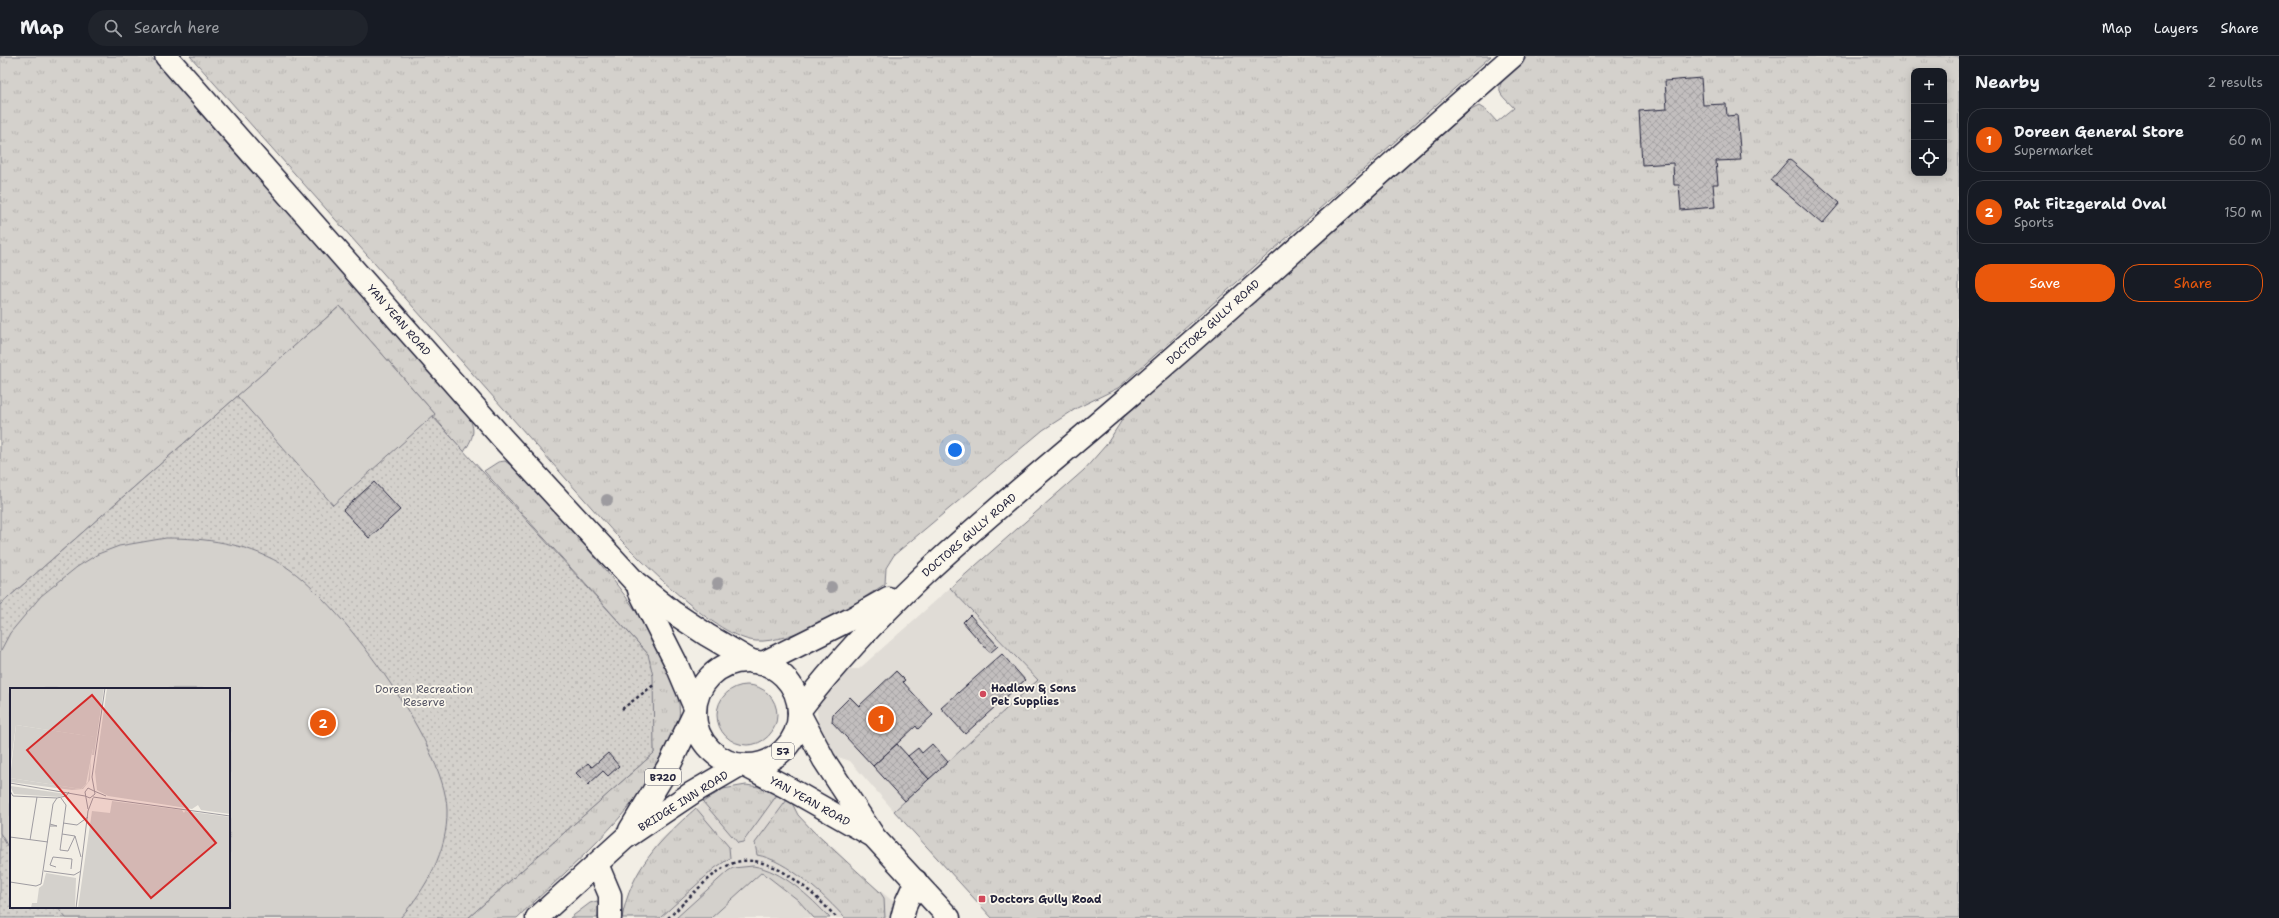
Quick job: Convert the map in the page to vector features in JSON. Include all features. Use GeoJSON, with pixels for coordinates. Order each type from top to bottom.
{"type":"FeatureCollection","features":[{"type":"Feature","properties":{"kind":"main road","name":"YAN YEAN ROAD"},"geometry":{"type":"LineString","coordinates":[[166,56],[503,439],[635,582],[680,617],[757,663]]}},
{"type":"Feature","properties":{"kind":"main road","name":"DOCTORS GULLY ROAD"},"geometry":{"type":"LineString","coordinates":[[799,712],[832,668],[910,586],[1136,390],[1514,56]]}},
{"type":"Feature","properties":{"kind":"main road","name":"YAN YEAN ROAD"},"geometry":{"type":"LineString","coordinates":[[635,582],[676,663],[695,710]]}},
{"type":"Feature","properties":{"kind":"main road","name":"DOCTORS GULLY ROAD"},"geometry":{"type":"LineString","coordinates":[[757,663],[851,619],[910,586]]}},
{"type":"Feature","properties":{"kind":"main road"},"geometry":{"type":"LineString","coordinates":[[742,765],[726,761],[713,753],[703,741],[697,727],[695,710],[699,692],[708,679],[721,668],[737,662],[757,663],[772,668],[785,678],[795,694],[799,712]]}},
{"type":"Feature","properties":{"kind":"main road","name":"BRIDGE INN ROAD"},"geometry":{"type":"LineString","coordinates":[[625,838],[670,764],[695,710]]}},
{"type":"Feature","properties":{"kind":"main road","name":"YAN YEAN ROAD"},"geometry":{"type":"LineString","coordinates":[[799,712],[824,760],[875,838],[949,918]]}},
{"type":"Feature","properties":{"kind":"main road","name":"57"},"geometry":{"type":"LineString","coordinates":[[742,765],[764,762],[783,751],[791,740],[797,727],[799,712]]}},
{"type":"Feature","properties":{"kind":"main road","name":"YAN YEAN ROAD"},"geometry":{"type":"LineString","coordinates":[[742,765],[820,805],[875,838]]}},
{"type":"Feature","properties":{"kind":"main road","name":"BRIDGE INN ROAD"},"geometry":{"type":"LineString","coordinates":[[537,918],[625,838],[692,793],[742,765]]}},
{"type":"Feature","properties":{"kind":"main road"},"geometry":{"type":"LineString","coordinates":[[597,864],[610,894],[610,918]]}},
{"type":"Feature","properties":{"kind":"main road"},"geometry":{"type":"LineString","coordinates":[[902,918],[906,904],[916,881]]}},
{"type":"Feature","properties":{"kind":"path"},"geometry":{"type":"LineString","coordinates":[[622,709],[661,680]]}},
{"type":"Feature","properties":{"kind":"path"},"geometry":{"type":"LineString","coordinates":[[668,918],[720,870],[731,864],[755,860],[768,864],[787,875],[837,918]]}},
{"type":"Feature","properties":{"kind":"shaded area"},"geometry":{"type":"Polygon","coordinates":[[[950,588],[1038,680],[894,811],[850,761],[832,755],[819,729],[817,710],[820,699],[844,669],[859,669],[950,588]]]}},
{"type":"Feature","properties":{"kind":"shaded area"},"geometry":{"type":"Polygon","coordinates":[[[746,785],[770,791],[792,803],[798,815],[813,831],[835,849],[859,874],[914,918],[622,918],[629,893],[637,874],[660,840],[714,793],[723,789],[746,785]]]}},
{"type":"Feature","properties":{"kind":"green space"},"geometry":{"type":"Polygon","coordinates":[[[0,56],[150,56],[466,412],[473,428],[473,432],[464,452],[340,306],[0,605],[0,56]]]}},
{"type":"Feature","properties":{"kind":"green space"},"geometry":{"type":"Polygon","coordinates":[[[190,56],[1491,56],[1118,388],[1077,408],[1043,430],[894,555],[886,568],[885,584],[840,612],[805,630],[771,640],[756,641],[740,637],[721,627],[702,614],[662,580],[616,535],[190,56]]]}},
{"type":"Feature","properties":{"kind":"green space"},"geometry":{"type":"Polygon","coordinates":[[[1529,56],[1959,56],[1959,918],[992,918],[894,811],[1038,680],[950,588],[1084,470],[1106,445],[1124,417],[1469,111],[1479,106],[1487,111],[1497,122],[1514,108],[1502,96],[1500,88],[1504,77],[1529,56]]]}},
{"type":"Feature","properties":{"kind":"green space","name":"Doreen Recreation Reserve"},"geometry":{"type":"Polygon","coordinates":[[[340,306],[435,414],[433,417],[648,654],[653,676],[654,753],[468,918],[0,918],[0,605],[340,306]]]}},
{"type":"Feature","properties":{"kind":"green space"},"geometry":{"type":"Polygon","coordinates":[[[340,306],[435,414],[333,505],[237,396],[340,306]]]}},
{"type":"Feature","properties":{"kind":"green space"},"geometry":{"type":"Polygon","coordinates":[[[505,461],[516,469],[562,519],[618,586],[644,622],[664,657],[676,690],[679,719],[672,741],[651,777],[635,799],[598,841],[558,880],[517,918],[468,918],[654,753],[648,654],[484,471],[498,462],[505,461]]]}},
{"type":"Feature","properties":{"kind":"green space"},"geometry":{"type":"Polygon","coordinates":[[[166,538],[196,539],[239,546],[266,556],[280,563],[303,580],[329,606],[357,638],[384,674],[408,711],[428,748],[442,782],[447,810],[444,840],[434,868],[427,882],[410,907],[400,918],[66,918],[58,908],[230,908],[230,688],[10,688],[10,850],[0,833],[0,652],[10,633],[41,596],[77,567],[98,554],[119,546],[166,538]]]}},
{"type":"Feature","properties":{"kind":"green space"},"geometry":{"type":"Polygon","coordinates":[[[741,685],[753,685],[769,693],[775,703],[777,715],[775,727],[769,737],[753,745],[741,745],[725,737],[717,721],[717,709],[725,693],[741,685]]]}},
{"type":"Feature","properties":{"kind":"green space"},"geometry":{"type":"Polygon","coordinates":[[[746,785],[759,787],[777,795],[743,842],[738,843],[703,802],[723,789],[746,785]]]}},
{"type":"Feature","properties":{"kind":"green space"},"geometry":{"type":"Polygon","coordinates":[[[787,800],[792,803],[798,815],[813,831],[880,892],[884,898],[885,918],[845,918],[805,880],[793,871],[769,858],[757,855],[755,843],[787,800]]]}},
{"type":"Feature","properties":{"kind":"green space"},"geometry":{"type":"Polygon","coordinates":[[[696,808],[729,847],[730,858],[715,868],[660,918],[622,918],[632,885],[640,870],[659,844],[696,808]]]}},
{"type":"Feature","properties":{"kind":"green space"},"geometry":{"type":"Polygon","coordinates":[[[753,866],[774,873],[785,879],[804,893],[830,918],[814,918],[798,900],[762,872],[711,918],[676,918],[728,871],[733,868],[753,866]]]}},
{"type":"Feature","properties":{"kind":"green space"},"geometry":{"type":"Polygon","coordinates":[[[597,901],[599,904],[598,918],[570,918],[590,903],[597,901]]]}},
{"type":"Feature","properties":{"kind":"building"},"geometry":{"type":"Polygon","coordinates":[[[1701,78],[1703,105],[1726,104],[1727,116],[1737,115],[1741,160],[1716,161],[1718,184],[1713,184],[1715,207],[1681,210],[1679,185],[1674,185],[1673,163],[1642,165],[1639,111],[1667,109],[1665,81],[1701,78]]]}},
{"type":"Feature","properties":{"kind":"building"},"geometry":{"type":"Polygon","coordinates":[[[1789,159],[1840,203],[1822,224],[1771,180],[1789,159]]]}},
{"type":"Feature","properties":{"kind":"building"},"geometry":{"type":"Polygon","coordinates":[[[374,482],[400,510],[369,538],[343,510],[374,482]]]}},
{"type":"Feature","properties":{"kind":"building"},"geometry":{"type":"Polygon","coordinates":[[[970,615],[998,646],[990,653],[963,622],[970,615]]]}},
{"type":"Feature","properties":{"kind":"building","name":"Hadlow & Sons Pet Supplies"},"geometry":{"type":"Polygon","coordinates":[[[1002,654],[1025,680],[965,734],[941,708],[1002,654]]]}},
{"type":"Feature","properties":{"kind":"building"},"geometry":{"type":"Polygon","coordinates":[[[896,671],[905,680],[903,682],[933,715],[918,729],[916,726],[873,766],[832,722],[833,714],[850,697],[859,706],[896,671]]]}},
{"type":"Feature","properties":{"kind":"building"},"geometry":{"type":"Polygon","coordinates":[[[897,744],[929,779],[905,801],[873,766],[897,744]]]}},
{"type":"Feature","properties":{"kind":"building"},"geometry":{"type":"Polygon","coordinates":[[[932,744],[948,762],[929,779],[908,756],[918,748],[922,753],[932,744]]]}},
{"type":"Feature","properties":{"kind":"building"},"geometry":{"type":"Polygon","coordinates":[[[608,753],[619,766],[608,776],[603,771],[588,785],[576,773],[588,763],[592,767],[608,753]]]}},
{"type":"Feature","properties":{"kind":"place","name":"Hadlow & Sons Pet Supplies"},"geometry":{"type":"Point","coordinates":[983,694]}},
{"type":"Feature","properties":{"kind":"place","name":"Doreen General Store"},"geometry":{"type":"Point","coordinates":[881,719]}},
{"type":"Feature","properties":{"kind":"place","name":"Pat Fitzgerald Oval"},"geometry":{"type":"Point","coordinates":[323,723]}},
{"type":"Feature","properties":{"kind":"place","name":"Doctors Gully Road"},"geometry":{"type":"Point","coordinates":[982,899]}}]}
